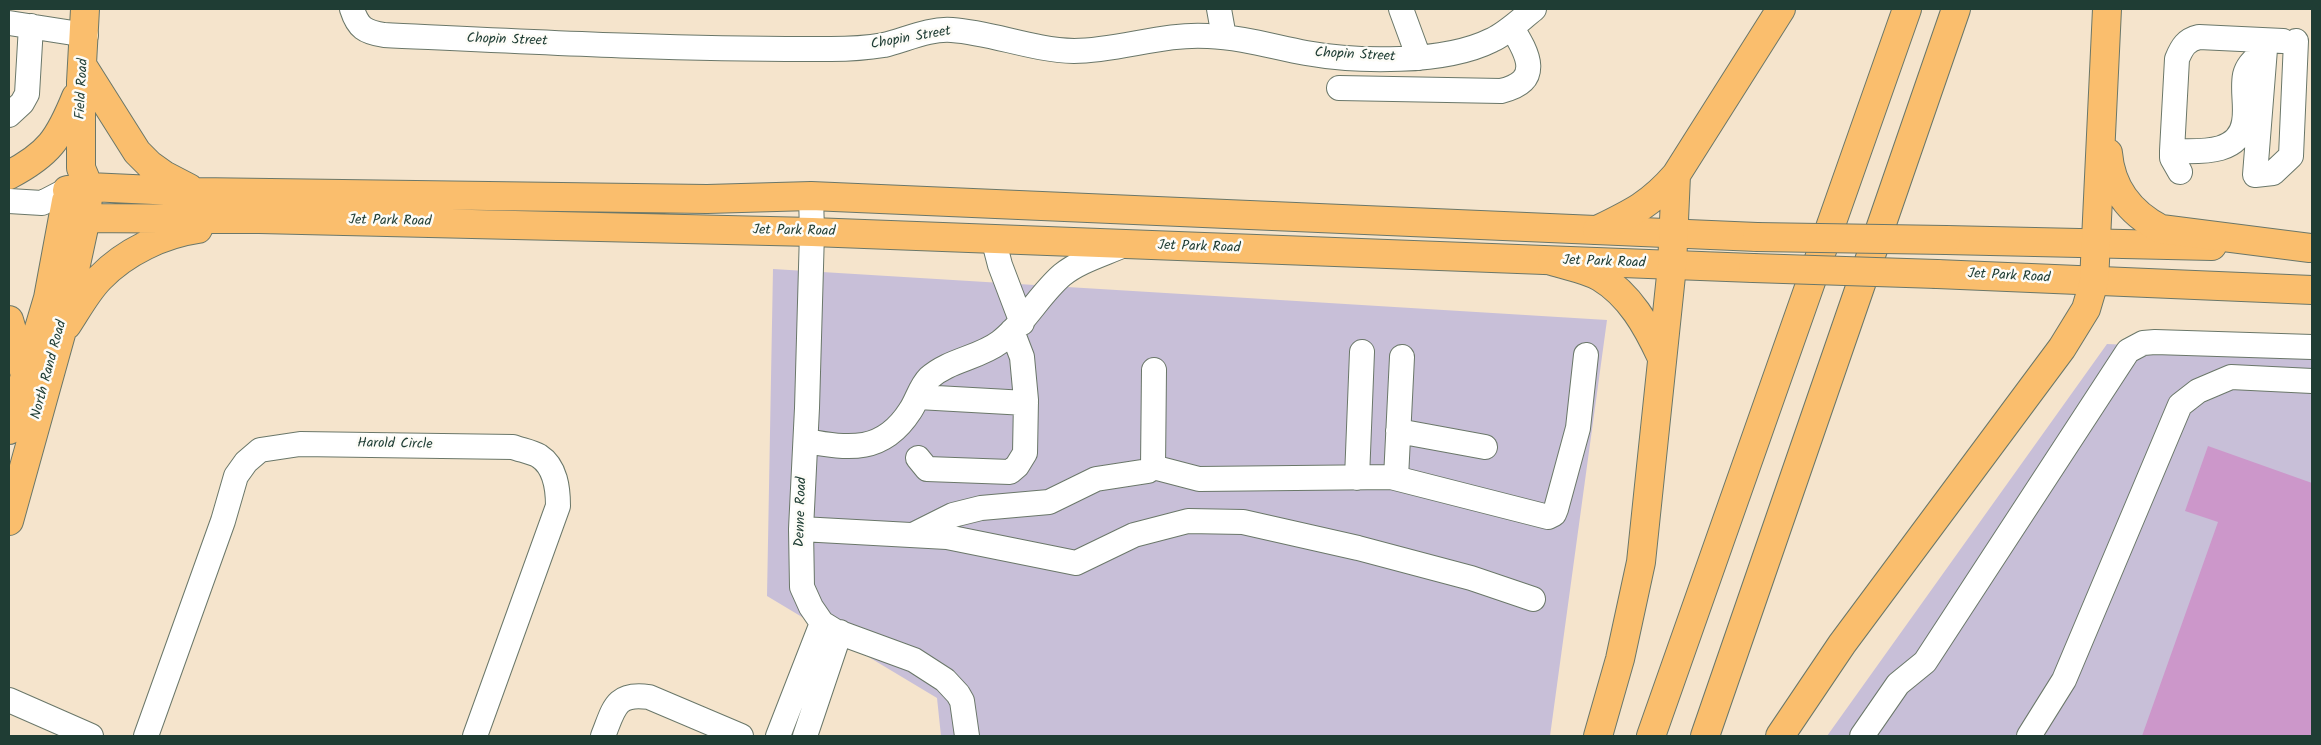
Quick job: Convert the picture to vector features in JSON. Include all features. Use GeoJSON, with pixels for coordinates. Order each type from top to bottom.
{"type":"FeatureCollection","features":[{"type":"Feature","properties":{"kind":"main road"},"geometry":{"type":"LineString","coordinates":[[1597,230],[1643,207],[1659,195],[1676,175],[1781,9]]}},
{"type":"Feature","properties":{"kind":"main road"},"geometry":{"type":"LineString","coordinates":[[1651,736],[1907,9]]}},
{"type":"Feature","properties":{"kind":"main road"},"geometry":{"type":"LineString","coordinates":[[1705,736],[1956,9]]}},
{"type":"Feature","properties":{"kind":"main road"},"geometry":{"type":"LineString","coordinates":[[1780,736],[1842,644],[2062,348],[2086,309],[2094,282],[2107,9]]}},
{"type":"Feature","properties":{"kind":"main road","name":"Field Road"},"geometry":{"type":"LineString","coordinates":[[64,213],[79,182],[85,22]]}},
{"type":"Feature","properties":{"kind":"main road"},"geometry":{"type":"LineString","coordinates":[[9,175],[42,156],[64,129],[83,75]]}},
{"type":"Feature","properties":{"kind":"main road"},"geometry":{"type":"LineString","coordinates":[[83,75],[137,152],[164,175],[198,192]]}},
{"type":"Feature","properties":{"kind":"main road"},"geometry":{"type":"LineString","coordinates":[[2104,97],[2109,165],[2115,181],[2130,207],[2145,221],[2161,229],[2311,248]]}},
{"type":"Feature","properties":{"kind":"main road"},"geometry":{"type":"LineString","coordinates":[[1598,736],[1620,659],[1641,562],[1661,356],[1672,266],[1676,175]]}},
{"type":"Feature","properties":{"kind":"main road","name":"Jet Park Road"},"geometry":{"type":"LineString","coordinates":[[79,182],[198,192],[707,199],[810,196],[1757,237],[2311,248]]}},
{"type":"Feature","properties":{"kind":"main road","name":"Jet Park Road"},"geometry":{"type":"LineString","coordinates":[[64,213],[992,238],[1124,245],[1937,274],[2312,290]]}},
{"type":"Feature","properties":{"kind":"main road","name":"North Rand Road"},"geometry":{"type":"LineString","coordinates":[[9,521],[61,334],[64,213]]}},
{"type":"Feature","properties":{"kind":"main road","name":"North Rand Road"},"geometry":{"type":"LineString","coordinates":[[9,430],[26,378],[48,298],[64,213]]}},
{"type":"Feature","properties":{"kind":"main road"},"geometry":{"type":"LineString","coordinates":[[61,334],[98,279],[119,261],[178,232],[232,226],[259,219]]}},
{"type":"Feature","properties":{"kind":"main road"},"geometry":{"type":"LineString","coordinates":[[1552,261],[1599,277],[1627,299],[1644,322],[1661,356]]}},
{"type":"Feature","properties":{"kind":"main road"},"geometry":{"type":"LineString","coordinates":[[9,320],[26,378]]}},
{"type":"Feature","properties":{"kind":"street"},"geometry":{"type":"LineString","coordinates":[[1219,9],[1224,37]]}},
{"type":"Feature","properties":{"kind":"street"},"geometry":{"type":"LineString","coordinates":[[1401,9],[1419,58]]}},
{"type":"Feature","properties":{"kind":"street","name":"Chopin Street"},"geometry":{"type":"LineString","coordinates":[[357,19],[369,33],[384,36],[775,50],[865,47],[951,19],[1018,44],[1076,51],[1196,35],[1224,37],[1332,57],[1419,58],[1443,55],[1481,44],[1512,28],[1534,9]]}},
{"type":"Feature","properties":{"kind":"street"},"geometry":{"type":"LineString","coordinates":[[9,115],[22,103],[27,94],[20,24],[85,22]]}},
{"type":"Feature","properties":{"kind":"street"},"geometry":{"type":"LineString","coordinates":[[1339,88],[1501,91],[1513,88],[1524,76],[1530,64],[1526,50],[1512,28]]}},
{"type":"Feature","properties":{"kind":"street"},"geometry":{"type":"LineString","coordinates":[[2267,45],[2255,175],[2273,173],[2291,156],[2304,42],[2267,45],[2200,37],[2183,45],[2177,59],[2176,161],[2219,149],[2234,139],[2244,123],[2245,75],[2256,57],[2267,45]]}},
{"type":"Feature","properties":{"kind":"street"},"geometry":{"type":"LineString","coordinates":[[9,201],[64,213],[79,182]]}},
{"type":"Feature","properties":{"kind":"street","name":"Denne Road"},"geometry":{"type":"LineString","coordinates":[[810,196],[812,232],[806,441],[801,529],[802,587],[811,607],[831,628]]}},
{"type":"Feature","properties":{"kind":"street"},"geometry":{"type":"LineString","coordinates":[[918,458],[927,468],[1010,472],[1017,466],[1025,453],[1026,403],[1022,357],[1017,327],[992,238]]}},
{"type":"Feature","properties":{"kind":"street"},"geometry":{"type":"LineString","coordinates":[[806,441],[842,448],[867,446],[881,440],[903,422],[929,378],[942,369],[989,349],[1017,327],[1046,291],[1063,274],[1086,261],[1124,245]]}},
{"type":"Feature","properties":{"kind":"street"},"geometry":{"type":"LineString","coordinates":[[1862,736],[1898,684],[1925,662],[2128,351],[2142,343],[2155,342],[2312,347]]}},
{"type":"Feature","properties":{"kind":"street"},"geometry":{"type":"LineString","coordinates":[[1357,478],[1362,352]]}},
{"type":"Feature","properties":{"kind":"street"},"geometry":{"type":"LineString","coordinates":[[1153,467],[1199,478],[1396,478],[1548,517],[1554,514],[1578,428],[1586,355]]}},
{"type":"Feature","properties":{"kind":"street"},"geometry":{"type":"LineString","coordinates":[[1396,478],[1402,357]]}},
{"type":"Feature","properties":{"kind":"street"},"geometry":{"type":"LineString","coordinates":[[1153,467],[1154,370]]}},
{"type":"Feature","properties":{"kind":"street"},"geometry":{"type":"LineString","coordinates":[[2029,736],[2064,680],[2180,405],[2198,391],[2231,377],[2312,381]]}},
{"type":"Feature","properties":{"kind":"street"},"geometry":{"type":"LineString","coordinates":[[918,397],[1026,403]]}},
{"type":"Feature","properties":{"kind":"street"},"geometry":{"type":"LineString","coordinates":[[1398,431],[1485,447]]}},
{"type":"Feature","properties":{"kind":"street","name":"Harold Circle"},"geometry":{"type":"LineString","coordinates":[[146,736],[223,521],[236,476],[246,462],[260,450],[300,444],[513,447],[540,456],[552,470],[558,487],[558,506],[476,736]]}},
{"type":"Feature","properties":{"kind":"street"},"geometry":{"type":"LineString","coordinates":[[912,536],[953,515],[981,508],[1049,502],[1096,479],[1148,471],[1153,467]]}},
{"type":"Feature","properties":{"kind":"street"},"geometry":{"type":"LineString","coordinates":[[801,529],[947,537],[982,542],[1076,563],[1134,536],[1188,521],[1243,522],[1358,548],[1471,578],[1534,599]]}},
{"type":"Feature","properties":{"kind":"street"},"geometry":{"type":"LineString","coordinates":[[778,736],[831,628]]}},
{"type":"Feature","properties":{"kind":"street"},"geometry":{"type":"LineString","coordinates":[[805,736],[831,628]]}},
{"type":"Feature","properties":{"kind":"street"},"geometry":{"type":"LineString","coordinates":[[831,628],[914,660],[945,680],[962,701],[967,736]]}},
{"type":"Feature","properties":{"kind":"street"},"geometry":{"type":"LineString","coordinates":[[603,736],[620,700],[626,696],[636,695],[649,697],[741,736]]}},
{"type":"Feature","properties":{"kind":"street"},"geometry":{"type":"LineString","coordinates":[[9,700],[91,736]]}},
{"type":"Feature","properties":{"kind":"shaded area"},"geometry":{"type":"Polygon","coordinates":[[[773,269],[1607,320],[1550,736],[941,736],[937,698],[767,596],[773,269]]]}},
{"type":"Feature","properties":{"kind":"shaded area"},"geometry":{"type":"Polygon","coordinates":[[[2107,344],[2312,353],[2312,736],[1827,736],[2107,344]]]}},
{"type":"Feature","properties":{"kind":"building"},"geometry":{"type":"Polygon","coordinates":[[[2208,446],[2312,483],[2312,736],[2142,736],[2218,522],[2185,511],[2208,446]]]}}]}
